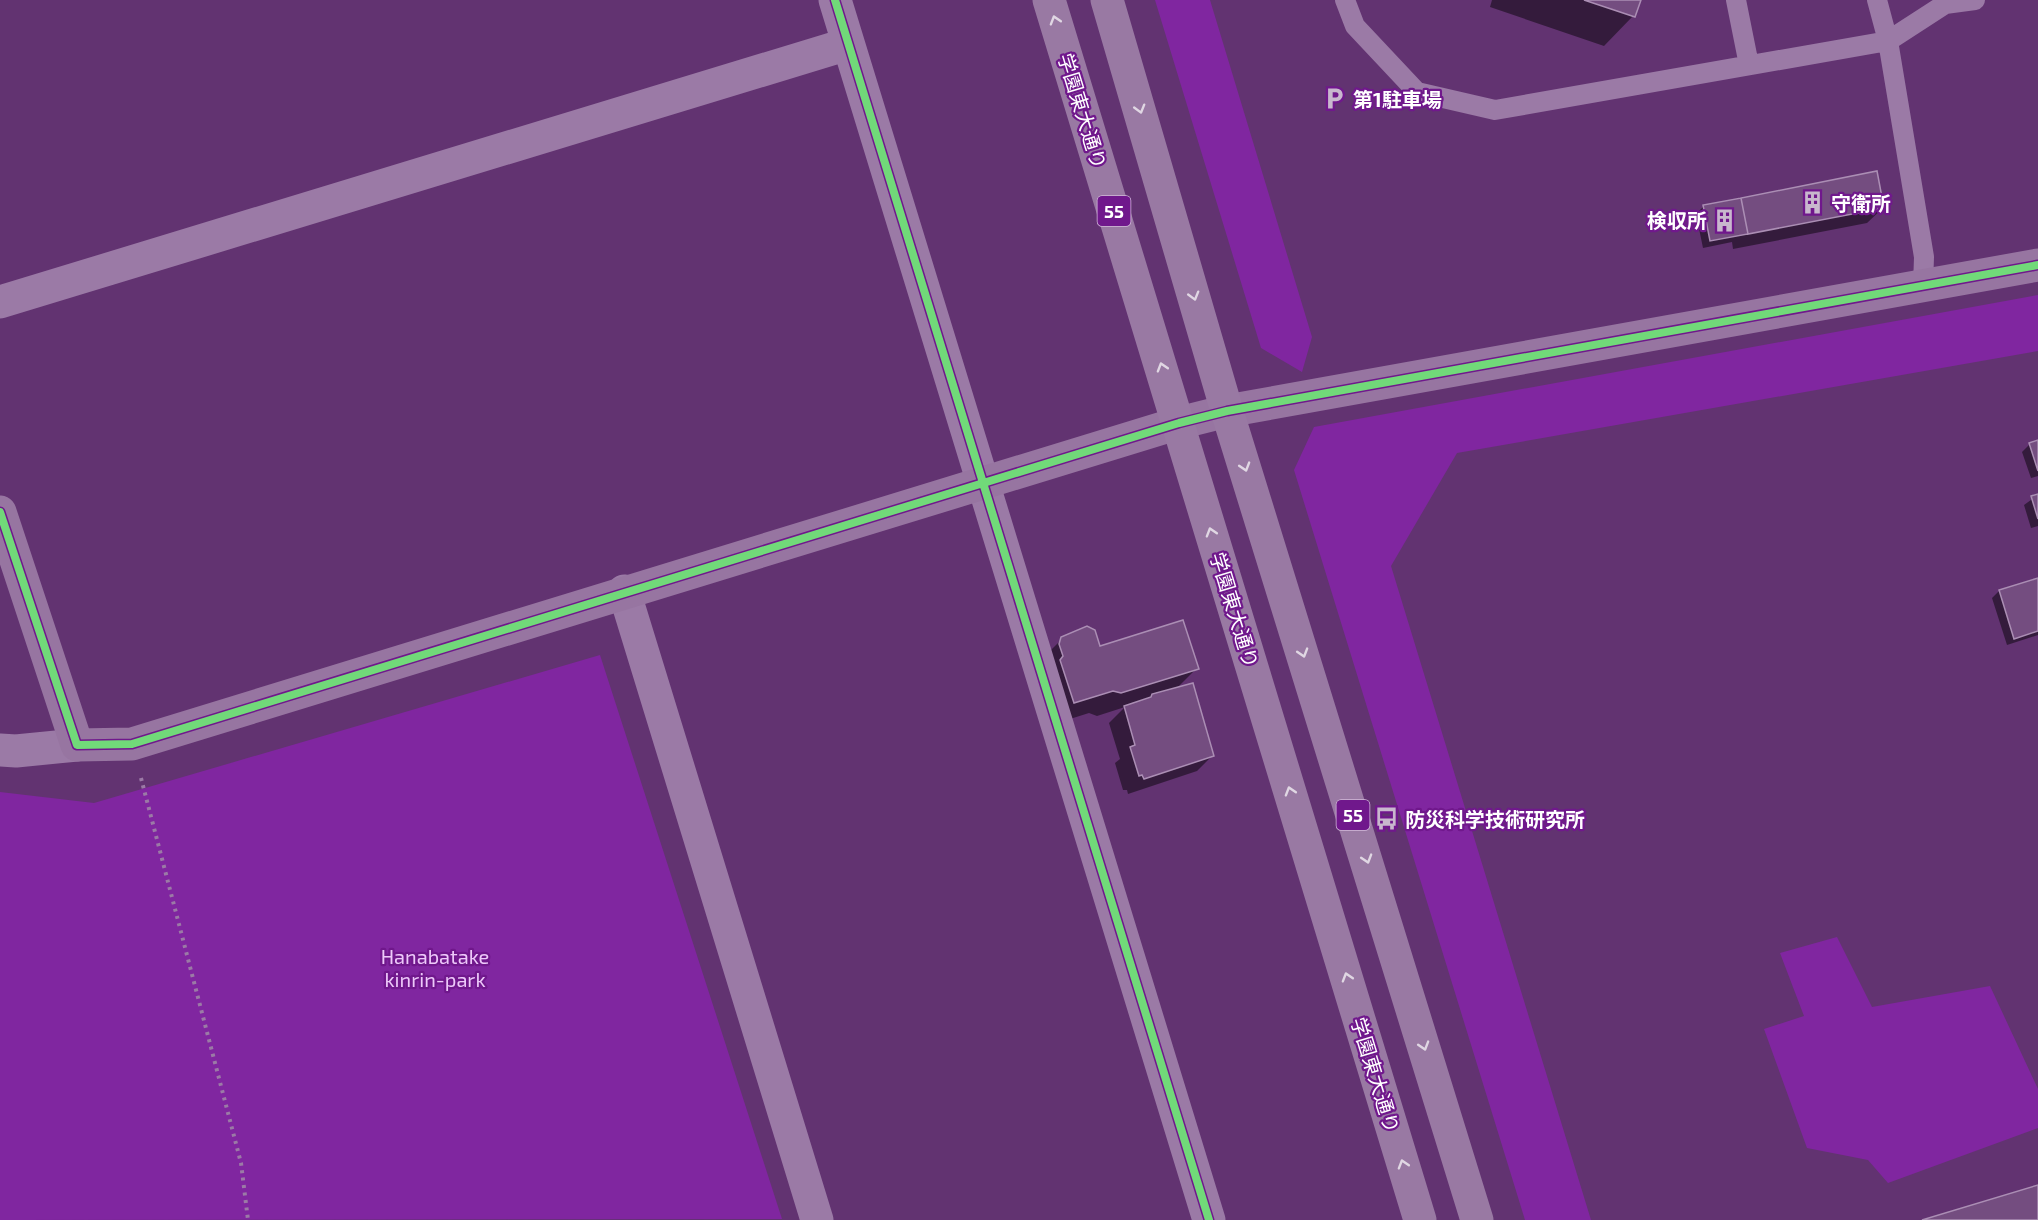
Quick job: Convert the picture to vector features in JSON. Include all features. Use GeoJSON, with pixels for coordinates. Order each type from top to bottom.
{"type":"FeatureCollection","features":[{"type":"Feature","properties":{"kind":"main road","name":"学園東大通り"},"geometry":{"type":"LineString","coordinates":[[1049,0],[1420,1220]]}},
{"type":"Feature","properties":{"kind":"main road","name":"55"},"geometry":{"type":"LineString","coordinates":[[1107,0],[1227,411],[1477,1220]]}},
{"type":"Feature","properties":{"kind":"street"},"geometry":{"type":"LineString","coordinates":[[835,0],[1209,1220]]}},
{"type":"Feature","properties":{"kind":"street"},"geometry":{"type":"LineString","coordinates":[[0,302],[848,44]]}},
{"type":"Feature","properties":{"kind":"street"},"geometry":{"type":"LineString","coordinates":[[0,750],[16,752],[77,745],[132,744],[624,591],[1179,423],[1227,411],[2038,265]]}},
{"type":"Feature","properties":{"kind":"street"},"geometry":{"type":"LineString","coordinates":[[0,512],[77,745]]}},
{"type":"Feature","properties":{"kind":"street"},"geometry":{"type":"LineString","coordinates":[[624,591],[817,1220]]}},
{"type":"Feature","properties":{"kind":"lane"},"geometry":{"type":"LineString","coordinates":[[1346,0],[1355,26],[1417,92],[1495,110],[1888,41],[1945,4],[1975,0]]}},
{"type":"Feature","properties":{"kind":"lane"},"geometry":{"type":"LineString","coordinates":[[1736,0],[1749,65]]}},
{"type":"Feature","properties":{"kind":"lane"},"geometry":{"type":"LineString","coordinates":[[1877,0],[1888,41],[1924,257],[1923,286]]}},
{"type":"Feature","properties":{"kind":"path"},"geometry":{"type":"LineString","coordinates":[[132,744],[241,1163],[248,1220]]}},
{"type":"Feature","properties":{"kind":"green space"},"geometry":{"type":"Polygon","coordinates":[[[1155,0],[1210,0],[1312,337],[1302,372],[1261,348],[1155,0]]]}},
{"type":"Feature","properties":{"kind":"green space"},"geometry":{"type":"Polygon","coordinates":[[[2038,295],[2038,351],[1457,453],[1391,566],[1591,1220],[1525,1220],[1294,470],[1314,427],[2038,295]]]}},
{"type":"Feature","properties":{"kind":"green space","name":"Hanabatake kinrin-park"},"geometry":{"type":"Polygon","coordinates":[[[600,655],[782,1219],[0,1220],[0,792],[94,803],[600,655]]]}},
{"type":"Feature","properties":{"kind":"green space"},"geometry":{"type":"Polygon","coordinates":[[[1837,937],[1872,1007],[1990,986],[2038,1089],[2038,1128],[1888,1183],[1868,1160],[1807,1148],[1764,1029],[1804,1016],[1780,953],[1837,937]]]}},
{"type":"Feature","properties":{"kind":"building"},"geometry":{"type":"Polygon","coordinates":[[[1584,0],[1641,0],[1635,17],[1584,0]]]}},
{"type":"Feature","properties":{"kind":"building","name":"守衛所"},"geometry":{"type":"Polygon","coordinates":[[[1877,171],[1884,208],[1748,234],[1741,198],[1877,171]]]}},
{"type":"Feature","properties":{"kind":"building","name":"検収所"},"geometry":{"type":"Polygon","coordinates":[[[1741,198],[1748,234],[1710,241],[1703,205],[1741,198]]]}},
{"type":"Feature","properties":{"kind":"building"},"geometry":{"type":"Polygon","coordinates":[[[2038,440],[2038,471],[2029,443],[2038,440]]]}},
{"type":"Feature","properties":{"kind":"building"},"geometry":{"type":"Polygon","coordinates":[[[2038,494],[2038,519],[2031,496],[2038,494]]]}},
{"type":"Feature","properties":{"kind":"building"},"geometry":{"type":"Polygon","coordinates":[[[2038,578],[2038,631],[2014,639],[1999,590],[2038,578]]]}},
{"type":"Feature","properties":{"kind":"building"},"geometry":{"type":"Polygon","coordinates":[[[1183,620],[1199,669],[1121,693],[1113,691],[1074,703],[1060,660],[1063,656],[1059,644],[1061,637],[1087,626],[1095,630],[1100,646],[1183,620]]]}},
{"type":"Feature","properties":{"kind":"building"},"geometry":{"type":"Polygon","coordinates":[[[1193,683],[1214,756],[1144,779],[1142,775],[1139,776],[1130,747],[1135,745],[1124,706],[1151,697],[1152,694],[1193,683]]]}},
{"type":"Feature","properties":{"kind":"building"},"geometry":{"type":"Polygon","coordinates":[[[2038,1185],[2038,1220],[1922,1220],[2038,1185]]]}},
{"type":"Feature","properties":{"kind":"cycle path"},"geometry":{"type":"LineString","coordinates":[[835,0],[1209,1220]]}},
{"type":"Feature","properties":{"kind":"cycle path"},"geometry":{"type":"LineString","coordinates":[[0,512],[77,745],[132,744],[1179,423],[1227,411],[2038,265]]}},
{"type":"Feature","properties":{"kind":"place","name":"第1駐車場"},"geometry":{"type":"Point","coordinates":[1335,99]}},
{"type":"Feature","properties":{"kind":"place","name":"守衛所"},"geometry":{"type":"Point","coordinates":[1813,203]}},
{"type":"Feature","properties":{"kind":"place","name":"検収所"},"geometry":{"type":"Point","coordinates":[1725,220]}},
{"type":"Feature","properties":{"kind":"place","name":"防災科学技術研究所"},"geometry":{"type":"Point","coordinates":[1387,819]}}]}
